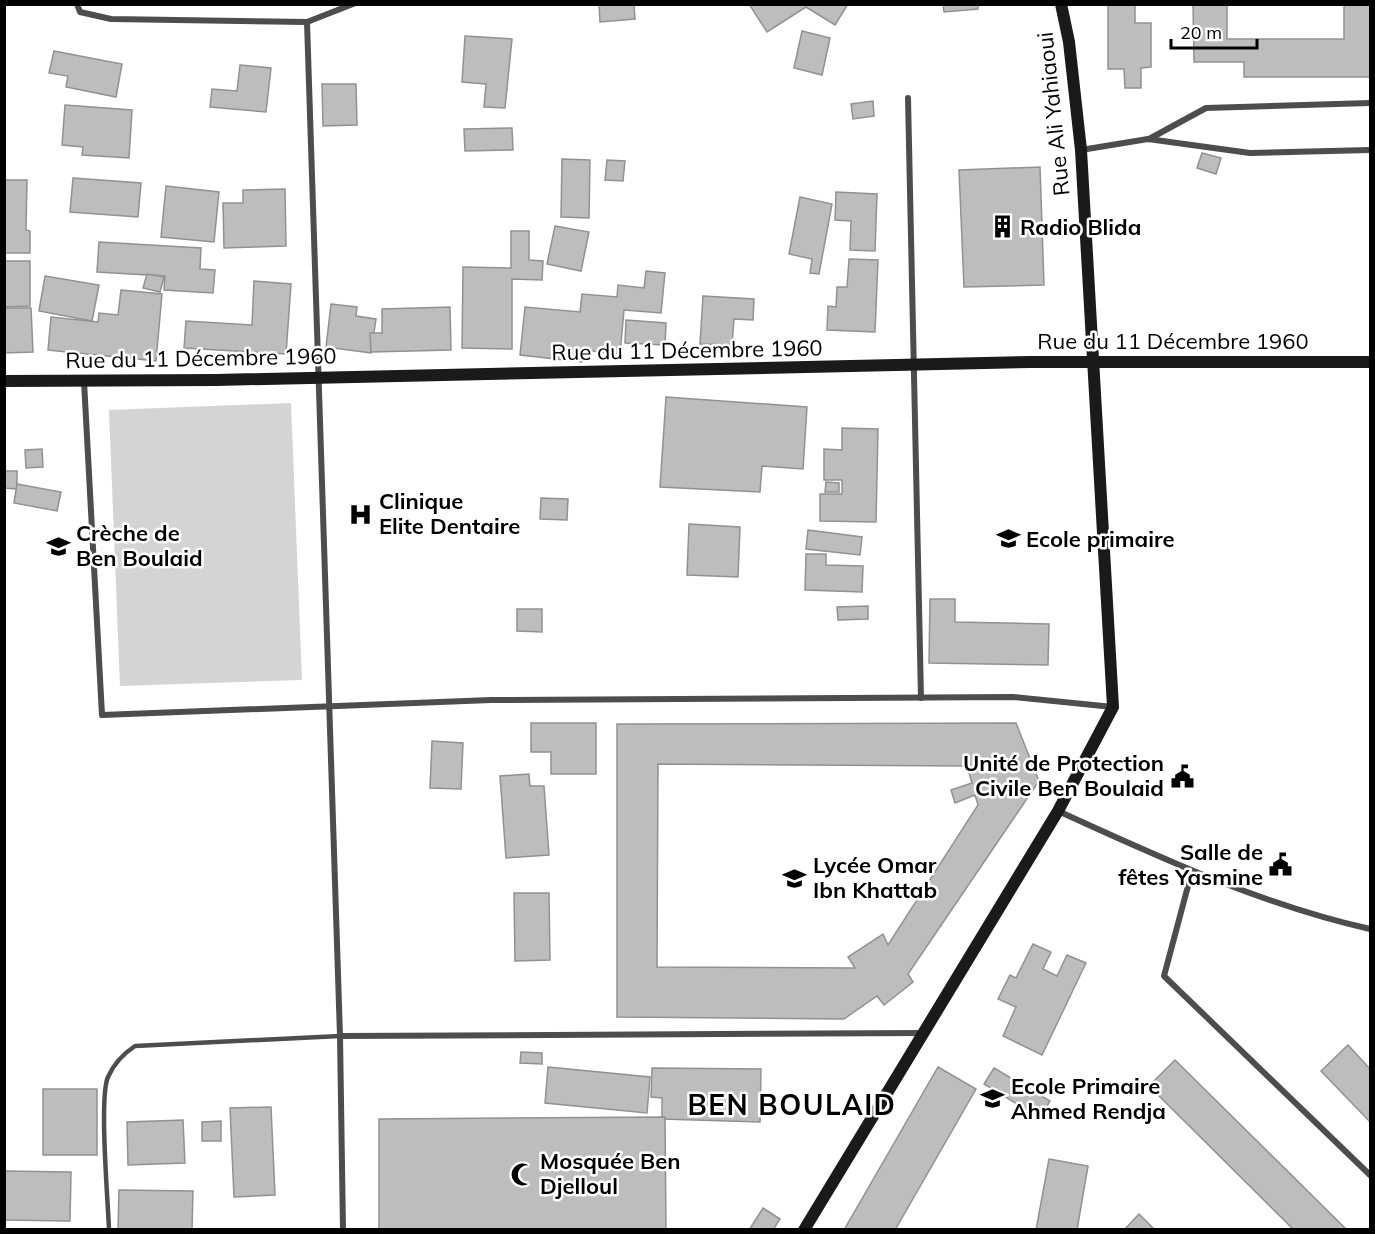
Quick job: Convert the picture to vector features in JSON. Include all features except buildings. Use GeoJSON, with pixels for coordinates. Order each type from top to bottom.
{"type":"FeatureCollection","features":[{"type":"Feature","properties":{"kind":"main road","name":"Rue Ali Yahiaoui"},"geometry":{"type":"LineString","coordinates":[[1061,4],[1069,42],[1081,150],[1113,707]]}},
{"type":"Feature","properties":{"kind":"main road","name":"Rue du 11 Décembre 1960"},"geometry":{"type":"LineString","coordinates":[[4,381],[1095,363],[1371,362]]}},
{"type":"Feature","properties":{"kind":"main road"},"geometry":{"type":"LineString","coordinates":[[804,1230],[1059,811],[1113,707]]}},
{"type":"Feature","properties":{"kind":"street"},"geometry":{"type":"LineString","coordinates":[[77,4],[80,12],[111,19],[307,22],[353,4]]}},
{"type":"Feature","properties":{"kind":"street"},"geometry":{"type":"LineString","coordinates":[[307,22],[316,377],[340,1036],[343,1230]]}},
{"type":"Feature","properties":{"kind":"street"},"geometry":{"type":"LineString","coordinates":[[908,98],[921,698]]}},
{"type":"Feature","properties":{"kind":"street"},"geometry":{"type":"LineString","coordinates":[[1148,139],[1206,108],[1371,103]]}},
{"type":"Feature","properties":{"kind":"street"},"geometry":{"type":"LineString","coordinates":[[1081,150],[1148,139],[1250,153],[1371,150]]}},
{"type":"Feature","properties":{"kind":"street"},"geometry":{"type":"LineString","coordinates":[[84,381],[102,715],[491,700],[1012,697],[1113,707]]}},
{"type":"Feature","properties":{"kind":"street"},"geometry":{"type":"LineString","coordinates":[[1059,811],[1192,871],[1333,921],[1371,929]]}},
{"type":"Feature","properties":{"kind":"street"},"geometry":{"type":"LineString","coordinates":[[1192,871],[1164,976],[1371,1174]]}},
{"type":"Feature","properties":{"kind":"street"},"geometry":{"type":"LineString","coordinates":[[340,1036],[925,1033]]}},
{"type":"Feature","properties":{"kind":"lane"},"geometry":{"type":"LineString","coordinates":[[109,1230],[105,1103],[107,1079],[120,1056],[135,1046],[340,1036]]}},
{"type":"Feature","properties":{"kind":"shaded area"},"geometry":{"type":"Polygon","coordinates":[[[291,403],[302,680],[120,686],[109,410],[291,403]]]}},
{"type":"Feature","properties":{"kind":"place","name":"Radio Blida"},"geometry":{"type":"Point","coordinates":[1002,227]}},
{"type":"Feature","properties":{"kind":"place","name":"Clinique Elite Dentaire"},"geometry":{"type":"Point","coordinates":[361,514]}},
{"type":"Feature","properties":{"kind":"place","name":"Ecole primaire"},"geometry":{"type":"Point","coordinates":[1008,539]}},
{"type":"Feature","properties":{"kind":"place","name":"Crèche de Ben Boulaid"},"geometry":{"type":"Point","coordinates":[58,546]}},
{"type":"Feature","properties":{"kind":"place","name":"Unité de Protection Civile Ben Boulaid"},"geometry":{"type":"Point","coordinates":[1182,776]}},
{"type":"Feature","properties":{"kind":"place","name":"Salle de fêtes Yasmine"},"geometry":{"type":"Point","coordinates":[1281,865]}},
{"type":"Feature","properties":{"kind":"place","name":"Lycée Omar Ibn Khattab"},"geometry":{"type":"Point","coordinates":[795,878]}},
{"type":"Feature","properties":{"kind":"place","name":"Ecole Primaire Ahmed Rendja"},"geometry":{"type":"Point","coordinates":[993,1099]}},
{"type":"Feature","properties":{"kind":"place","name":"Mosquée Ben Djelloul"},"geometry":{"type":"Point","coordinates":[522,1174]}},
{"type":"Feature","properties":{"kind":"district","name":"BEN BOULAID"},"geometry":{"type":"Point","coordinates":[792,1104]}}]}
